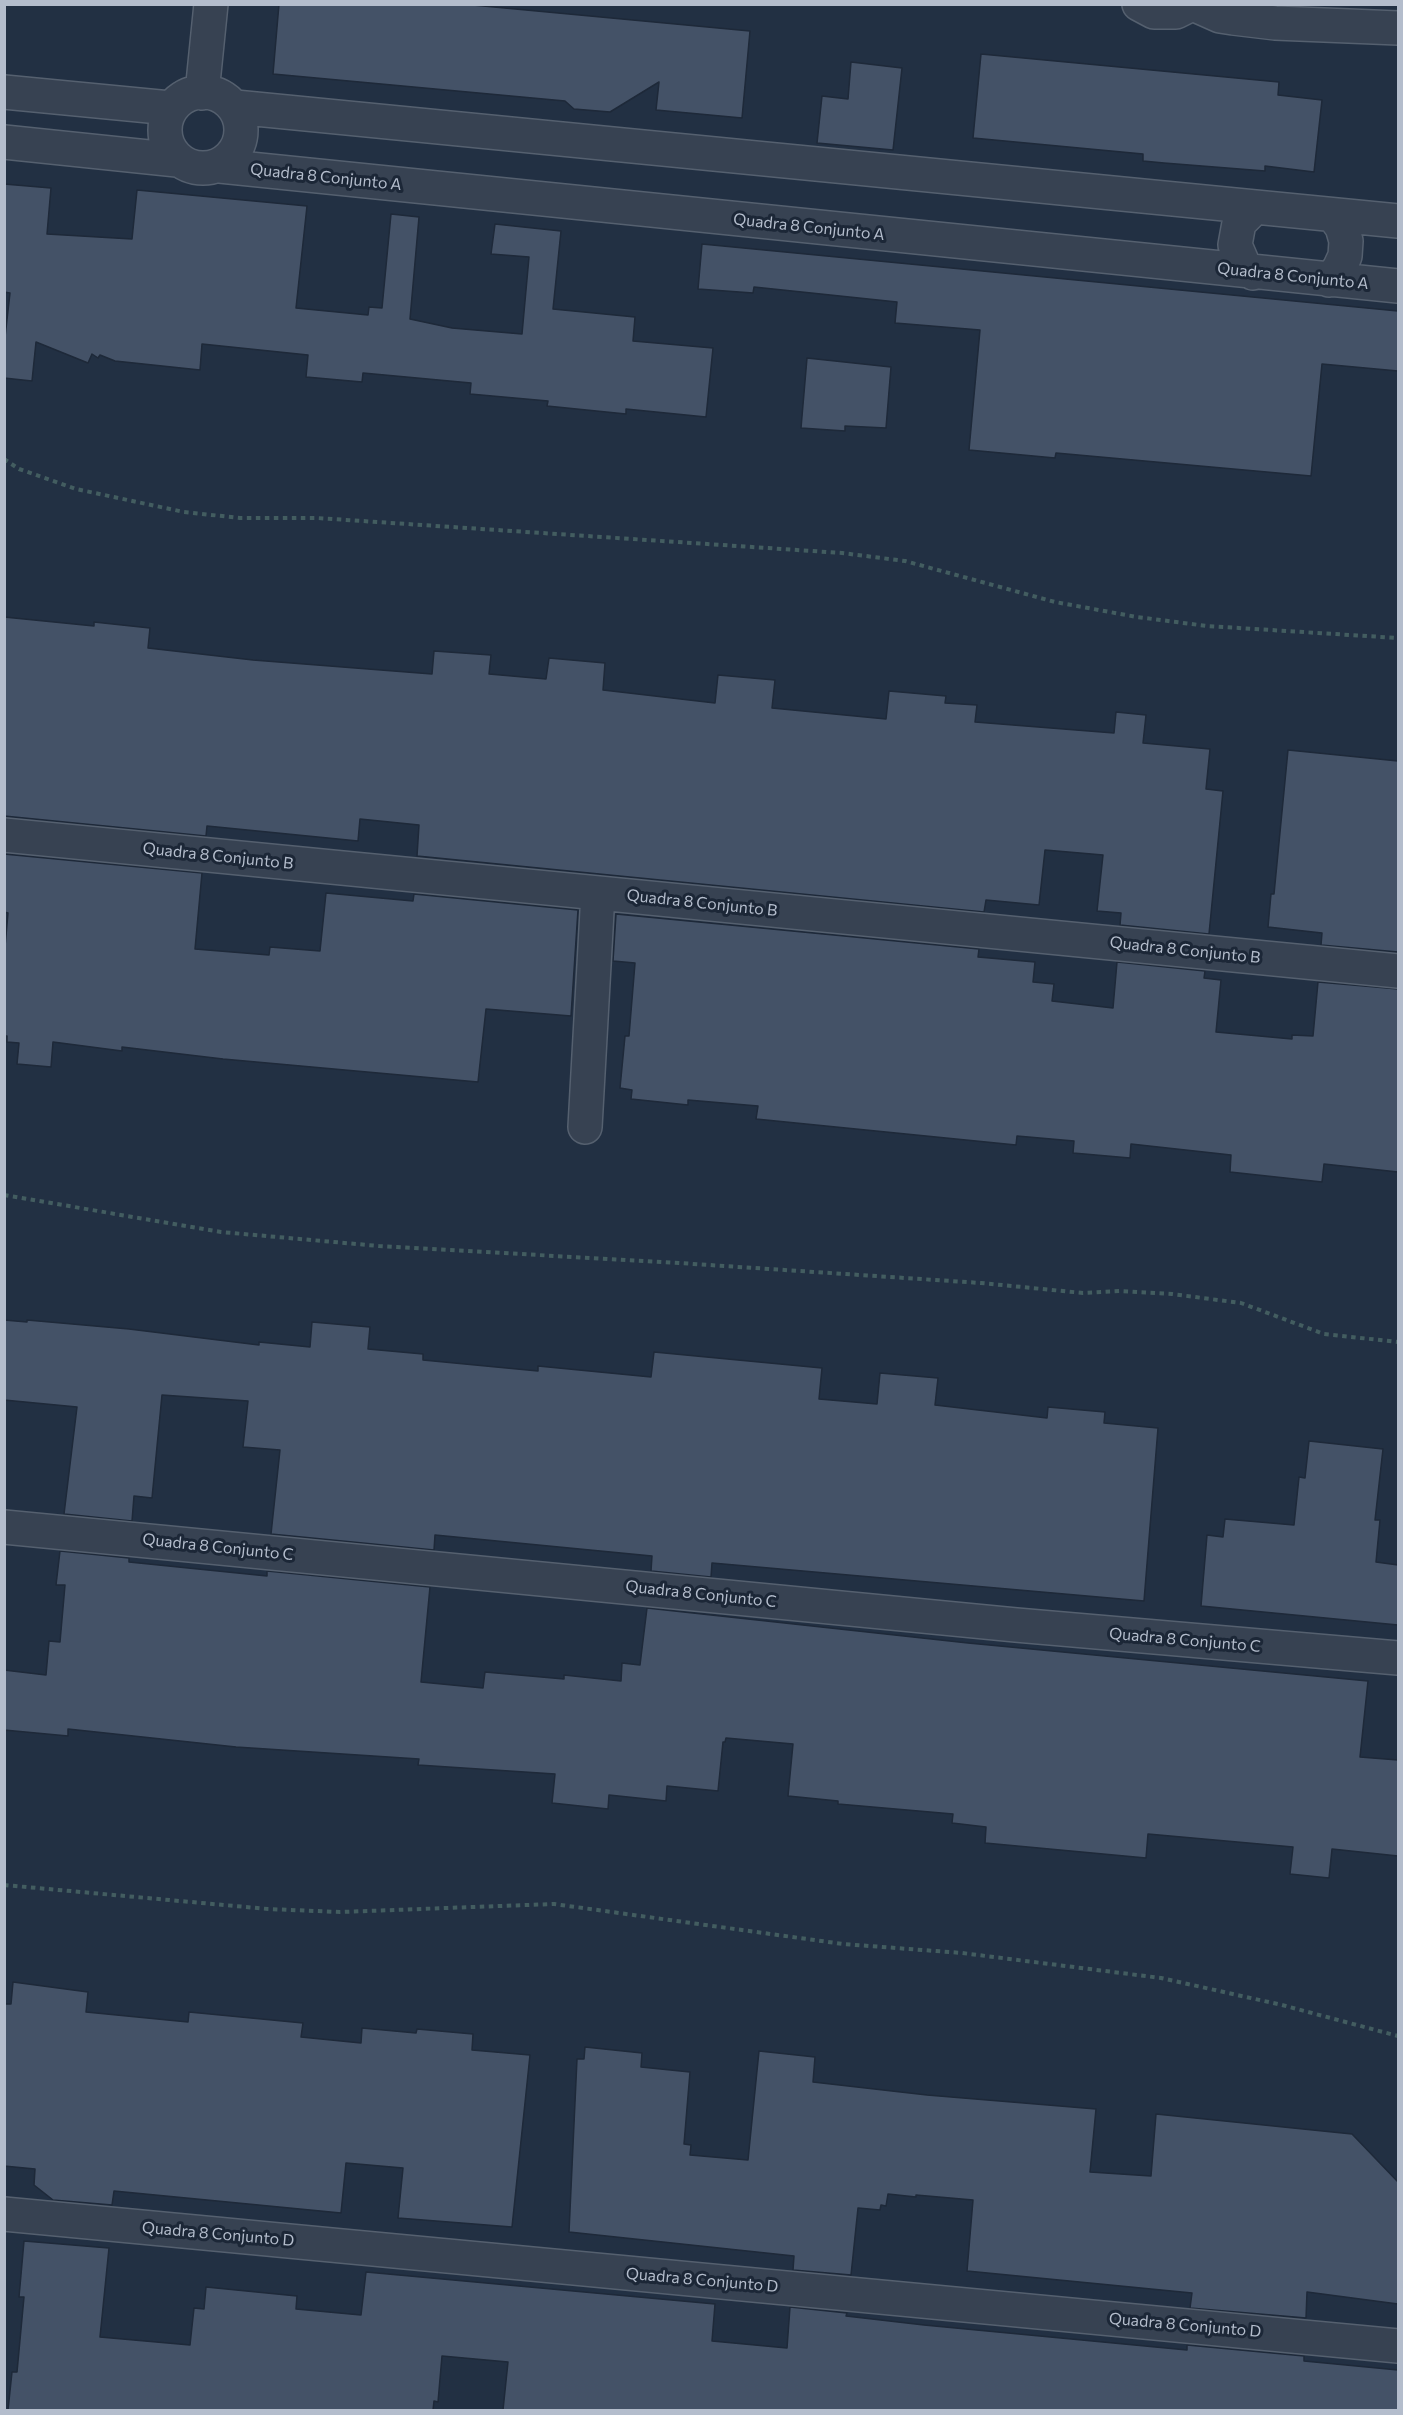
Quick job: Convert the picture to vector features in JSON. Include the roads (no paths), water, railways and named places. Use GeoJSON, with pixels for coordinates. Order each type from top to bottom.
{"type":"FeatureCollection","features":[{"type":"Feature","properties":{"kind":"street"},"geometry":{"type":"LineString","coordinates":[[202,93],[211,4]]}},
{"type":"Feature","properties":{"kind":"street"},"geometry":{"type":"LineString","coordinates":[[1139,4],[1154,12],[1176,12],[1193,4],[1220,16],[1275,23],[1345,15],[1398,28]]}},
{"type":"Feature","properties":{"kind":"street"},"geometry":{"type":"LineString","coordinates":[[4,92],[170,108]]}},
{"type":"Feature","properties":{"kind":"street"},"geometry":{"type":"LineString","coordinates":[[177,160],[166,144],[163,125],[170,108],[188,93],[210,92],[235,108],[1398,221]]}},
{"type":"Feature","properties":{"kind":"street"},"geometry":{"type":"LineString","coordinates":[[4,142],[177,160],[197,169],[220,166],[234,154],[241,136],[240,117],[235,108]]}},
{"type":"Feature","properties":{"kind":"street","name":"Quadra 8 Conjunto A"},"geometry":{"type":"LineString","coordinates":[[220,166],[1398,286]]}},
{"type":"Feature","properties":{"kind":"street"},"geometry":{"type":"LineString","coordinates":[[1253,273],[1244,266],[1235,245],[1239,223],[1255,207]]}},
{"type":"Feature","properties":{"kind":"street"},"geometry":{"type":"LineString","coordinates":[[1329,280],[1339,269],[1345,256],[1346,241],[1342,226],[1333,214]]}},
{"type":"Feature","properties":{"kind":"street","name":"Quadra 8 Conjunto B"},"geometry":{"type":"LineString","coordinates":[[4,835],[1398,971]]}},
{"type":"Feature","properties":{"kind":"street"},"geometry":{"type":"LineString","coordinates":[[585,1127],[598,893]]}},
{"type":"Feature","properties":{"kind":"street","name":"Quadra 8 Conjunto C"},"geometry":{"type":"LineString","coordinates":[[4,1527],[1016,1625],[1398,1658]]}},
{"type":"Feature","properties":{"kind":"street","name":"Quadra 8 Conjunto D"},"geometry":{"type":"LineString","coordinates":[[4,2214],[1398,2346]]}}]}
